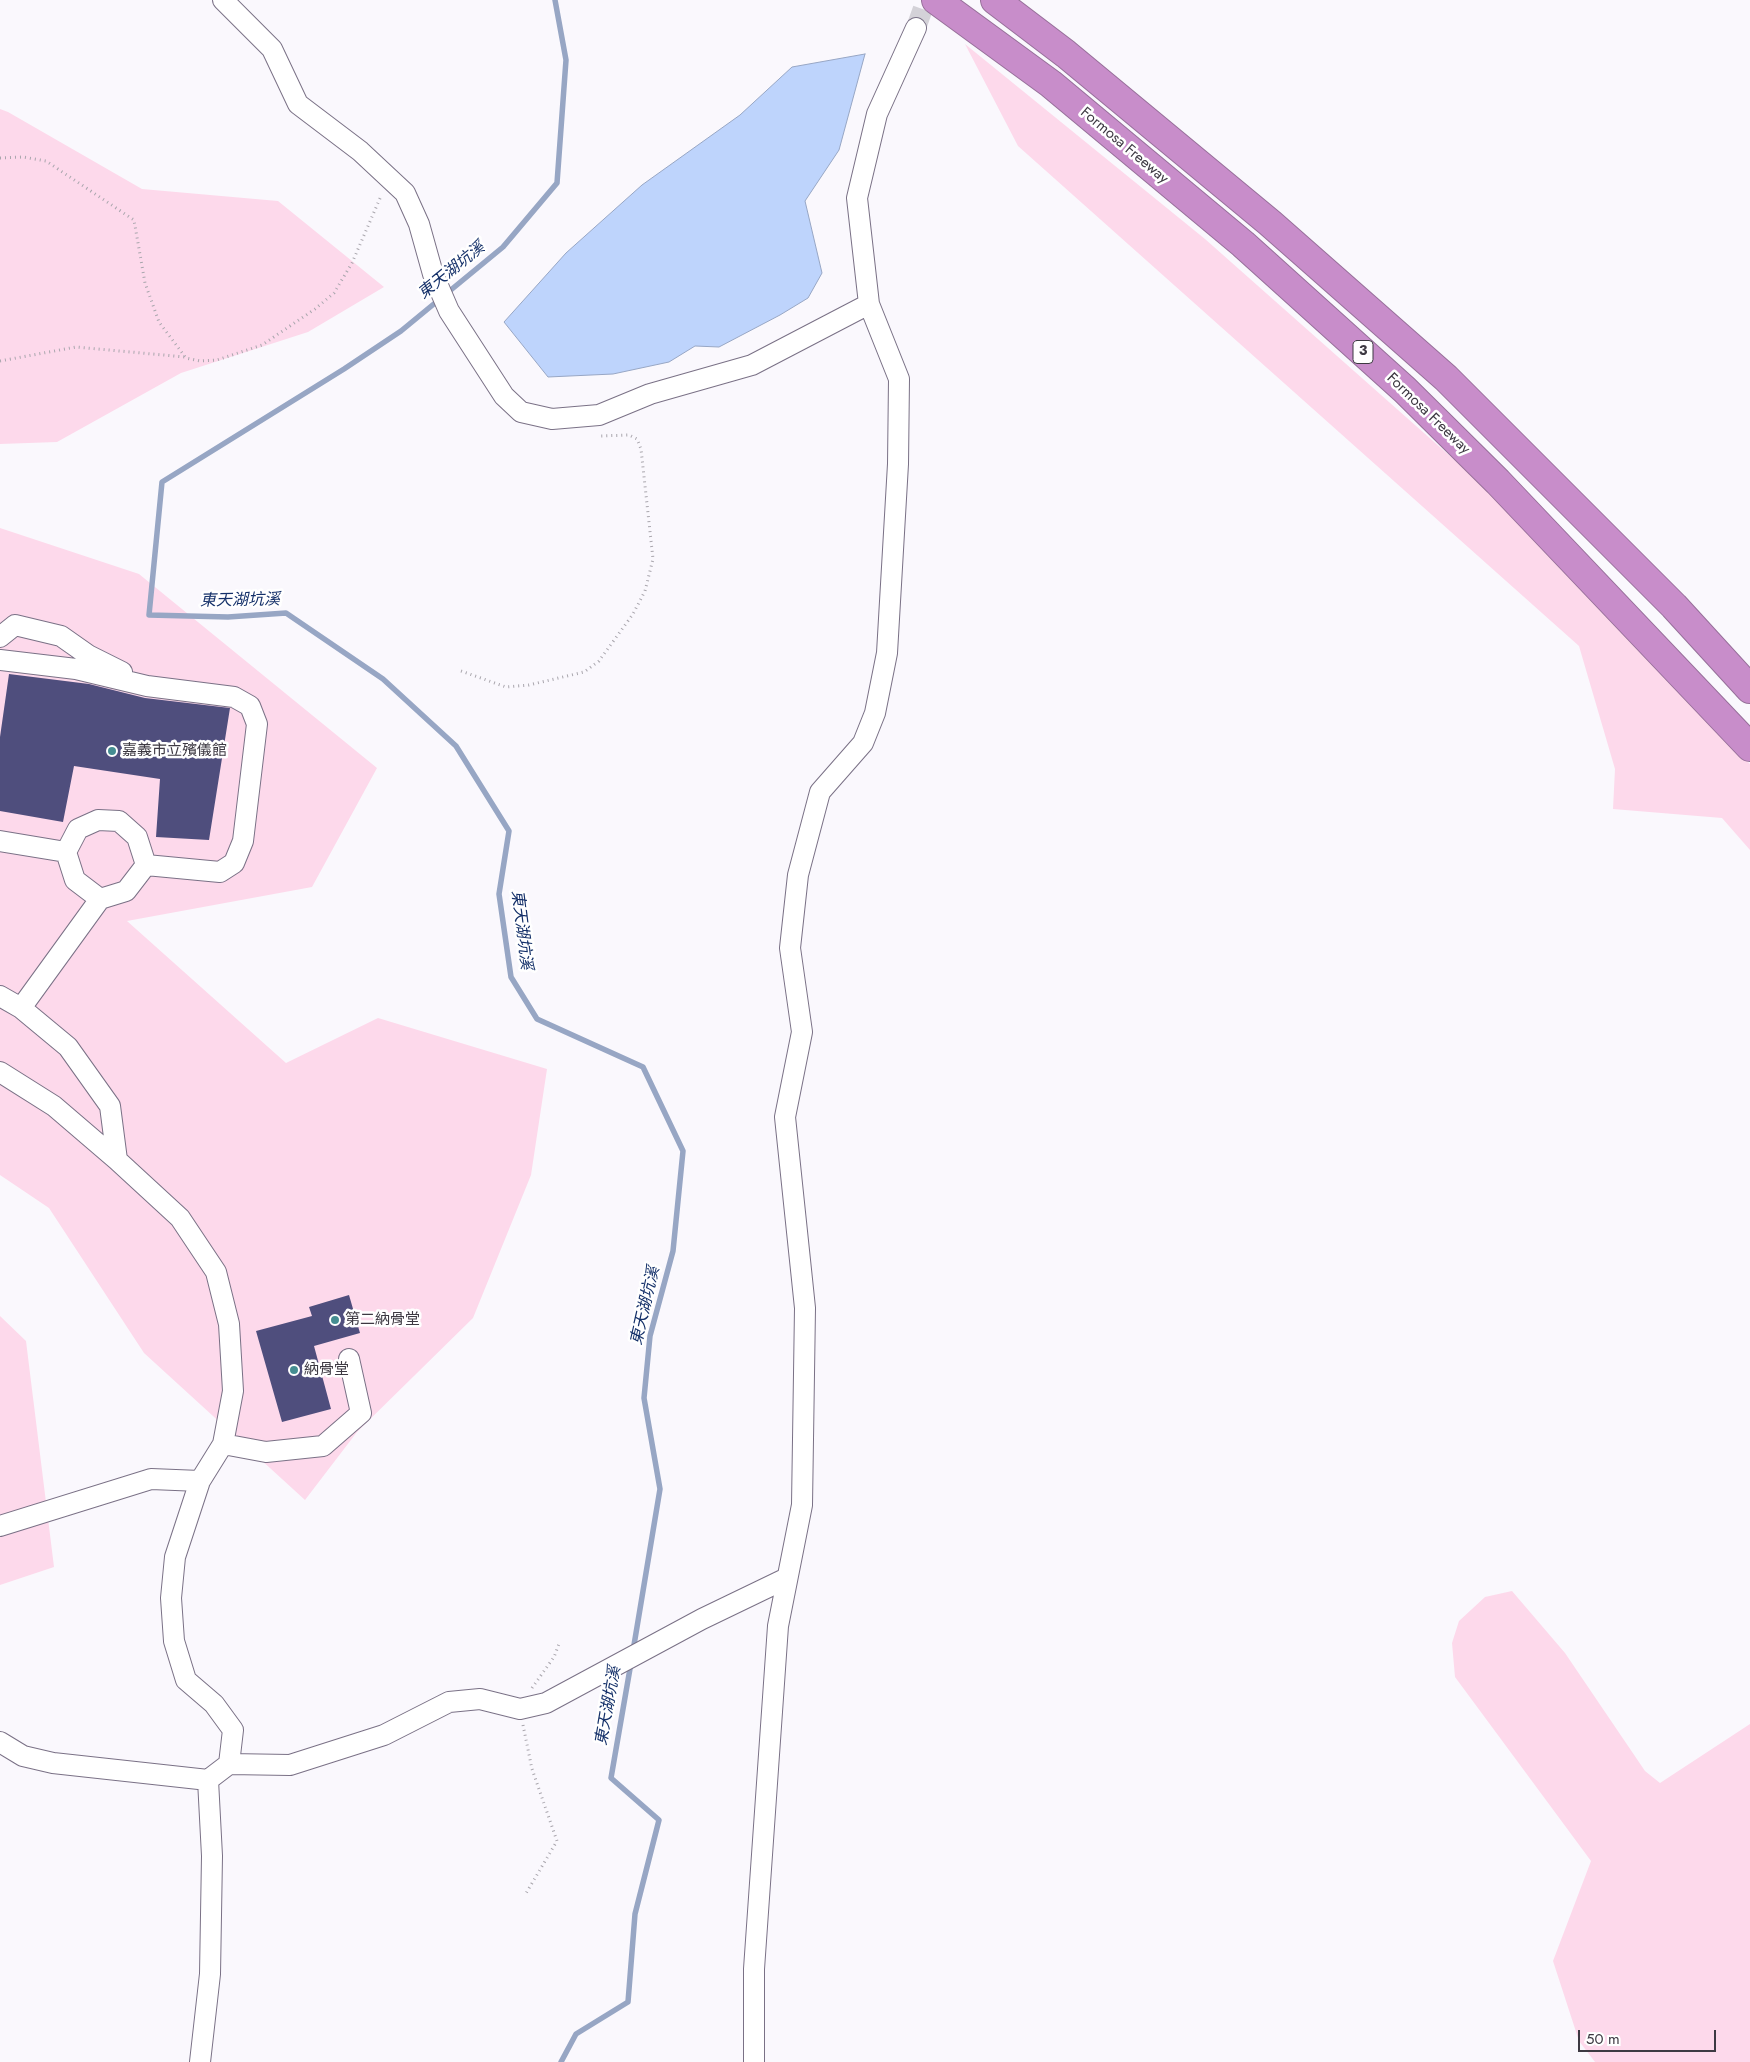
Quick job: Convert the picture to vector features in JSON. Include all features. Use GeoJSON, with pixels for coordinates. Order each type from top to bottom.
{"type":"FeatureCollection","features":[{"type":"Feature","properties":{"kind":"highway","name":"Formosa Freeway"},"geometry":{"type":"LineString","coordinates":[[936,0],[1051,84],[1243,244],[1405,390],[1498,482],[1750,747]]}},
{"type":"Feature","properties":{"kind":"highway","name":"3"},"geometry":{"type":"LineString","coordinates":[[994,0],[1066,54],[1270,223],[1446,378],[1674,606],[1750,689]]}},
{"type":"Feature","properties":{"kind":"street"},"geometry":{"type":"LineString","coordinates":[[223,0],[272,49],[298,104],[360,151],[405,192],[419,224],[433,274],[449,311],[504,396],[521,412],[552,419],[599,415],[650,394],[752,365],[869,304]]}},
{"type":"Feature","properties":{"kind":"street"},"geometry":{"type":"LineString","coordinates":[[754,2062],[754,1969],[778,1626],[802,1505],[804,1308],[785,1117],[802,1032],[790,948],[797,884],[820,792],[863,743],[875,713],[887,652],[898,464],[899,379],[869,304],[857,198],[877,114],[916,28]]}},
{"type":"Feature","properties":{"kind":"street"},"geometry":{"type":"LineString","coordinates":[[0,637],[15,625],[61,636],[88,655],[147,686]]}},
{"type":"Feature","properties":{"kind":"street"},"geometry":{"type":"LineString","coordinates":[[0,660],[76,669],[147,686],[234,697],[250,706],[257,724],[243,841],[234,863],[220,872],[146,864]]}},
{"type":"Feature","properties":{"kind":"street"},"geometry":{"type":"LineString","coordinates":[[100,899],[75,880],[66,852],[78,829],[98,820],[119,821],[137,837],[146,864]]}},
{"type":"Feature","properties":{"kind":"street"},"geometry":{"type":"LineString","coordinates":[[0,841],[66,852]]}},
{"type":"Feature","properties":{"kind":"street"},"geometry":{"type":"LineString","coordinates":[[21,1008],[100,899],[126,891],[146,864]]}},
{"type":"Feature","properties":{"kind":"street"},"geometry":{"type":"LineString","coordinates":[[0,996],[21,1008],[68,1047],[110,1106],[117,1160]]}},
{"type":"Feature","properties":{"kind":"street"},"geometry":{"type":"LineString","coordinates":[[0,1072],[54,1106],[180,1218],[216,1272],[229,1324],[232,1392],[223,1444],[200,1481],[175,1557],[171,1598],[174,1641],[186,1680],[214,1704],[233,1730],[229,1764]]}},
{"type":"Feature","properties":{"kind":"street"},"geometry":{"type":"LineString","coordinates":[[223,1444],[266,1452],[323,1446],[361,1413],[349,1359]]}},
{"type":"Feature","properties":{"kind":"street"},"geometry":{"type":"LineString","coordinates":[[0,1526],[151,1479],[200,1481]]}},
{"type":"Feature","properties":{"kind":"street"},"geometry":{"type":"LineString","coordinates":[[0,1742],[23,1756],[53,1763],[208,1780],[229,1764],[290,1765],[384,1735],[448,1702],[480,1699],[520,1709],[546,1703],[614,1669],[702,1619],[787,1578]]}},
{"type":"Feature","properties":{"kind":"street"},"geometry":{"type":"LineString","coordinates":[[200,2062],[210,1974],[212,1856],[208,1780]]}},
{"type":"Feature","properties":{"kind":"path"},"geometry":{"type":"LineString","coordinates":[[0,158],[23,157],[46,161],[134,220],[145,283],[159,322],[186,358]]}},
{"type":"Feature","properties":{"kind":"path"},"geometry":{"type":"LineString","coordinates":[[0,360],[76,347],[200,361],[217,360],[262,345],[315,310],[334,293],[352,263],[389,177]]}},
{"type":"Feature","properties":{"kind":"path"},"geometry":{"type":"LineString","coordinates":[[461,671],[506,687],[529,685],[584,672],[599,661],[633,614],[645,592],[653,559],[641,449],[637,439],[629,435],[592,436]]}},
{"type":"Feature","properties":{"kind":"path"},"geometry":{"type":"LineString","coordinates":[[525,1896],[557,1841],[532,1769],[520,1709],[554,1657],[559,1644]]}},
{"type":"Feature","properties":{"kind":"shaded area"},"geometry":{"type":"Polygon","coordinates":[[[965,44],[1205,239],[1503,503],[1750,764],[1750,850],[1722,818],[1613,809],[1615,769],[1579,646],[1018,146],[965,44]]]}},
{"type":"Feature","properties":{"kind":"shaded area"},"geometry":{"type":"Polygon","coordinates":[[[0,109],[142,189],[278,201],[384,287],[308,332],[181,373],[57,442],[0,444],[0,109]]]}},
{"type":"Feature","properties":{"kind":"shaded area"},"geometry":{"type":"Polygon","coordinates":[[[0,528],[139,574],[377,768],[312,887],[127,921],[286,1063],[378,1018],[547,1069],[531,1175],[473,1318],[357,1432],[305,1500],[144,1353],[49,1208],[0,1175],[0,528]]]}},
{"type":"Feature","properties":{"kind":"shaded area"},"geometry":{"type":"Polygon","coordinates":[[[0,1316],[26,1341],[54,1567],[0,1585],[0,1316]]]}},
{"type":"Feature","properties":{"kind":"shaded area"},"geometry":{"type":"Polygon","coordinates":[[[1512,1591],[1565,1653],[1645,1771],[1660,1783],[1750,1724],[1750,2062],[1595,2062],[1579,2041],[1553,1961],[1591,1861],[1455,1677],[1452,1643],[1459,1621],[1485,1597],[1512,1591]]]}},
{"type":"Feature","properties":{"kind":"water"},"geometry":{"type":"Polygon","coordinates":[[[865,54],[839,150],[805,201],[822,273],[808,298],[719,347],[695,346],[669,362],[613,374],[548,377],[504,322],[566,253],[642,185],[740,115],[792,67],[865,54]]]}},
{"type":"Feature","properties":{"kind":"building","name":"嘉義市立殯儀館"},"geometry":{"type":"Polygon","coordinates":[[[9,674],[89,684],[145,698],[230,708],[209,840],[156,837],[160,779],[74,766],[63,822],[0,811],[0,737],[9,674]]]}},
{"type":"Feature","properties":{"kind":"building","name":"納骨堂"},"geometry":{"type":"Polygon","coordinates":[[[349,1295],[360,1333],[314,1346],[331,1409],[282,1422],[256,1331],[312,1316],[309,1307],[349,1295]]]}},
{"type":"Feature","properties":{"kind":"waterway","name":"東天湖坑溪"},"geometry":{"type":"LineString","coordinates":[[555,0],[566,60],[557,183],[503,247],[401,331],[344,369],[162,482],[149,615],[228,617],[286,613],[383,679],[456,746],[509,831],[499,894],[511,977],[537,1019],[643,1067],[683,1151],[673,1251],[650,1336],[644,1398],[660,1489],[633,1651]]}},
{"type":"Feature","properties":{"kind":"waterway","name":"東天湖坑溪"},"geometry":{"type":"LineString","coordinates":[[561,2062],[576,2034],[628,2002],[635,1914],[659,1820],[611,1778],[631,1663]]}},
{"type":"Feature","properties":{"kind":"tunnel"},"geometry":{"type":"LineString","coordinates":[[916,28],[926,0]]}},
{"type":"Feature","properties":{"kind":"place","name":"嘉義市立殯儀館"},"geometry":{"type":"Point","coordinates":[112,751]}},
{"type":"Feature","properties":{"kind":"place","name":"第二納骨堂"},"geometry":{"type":"Point","coordinates":[335,1320]}},
{"type":"Feature","properties":{"kind":"place","name":"納骨堂"},"geometry":{"type":"Point","coordinates":[294,1370]}}]}
